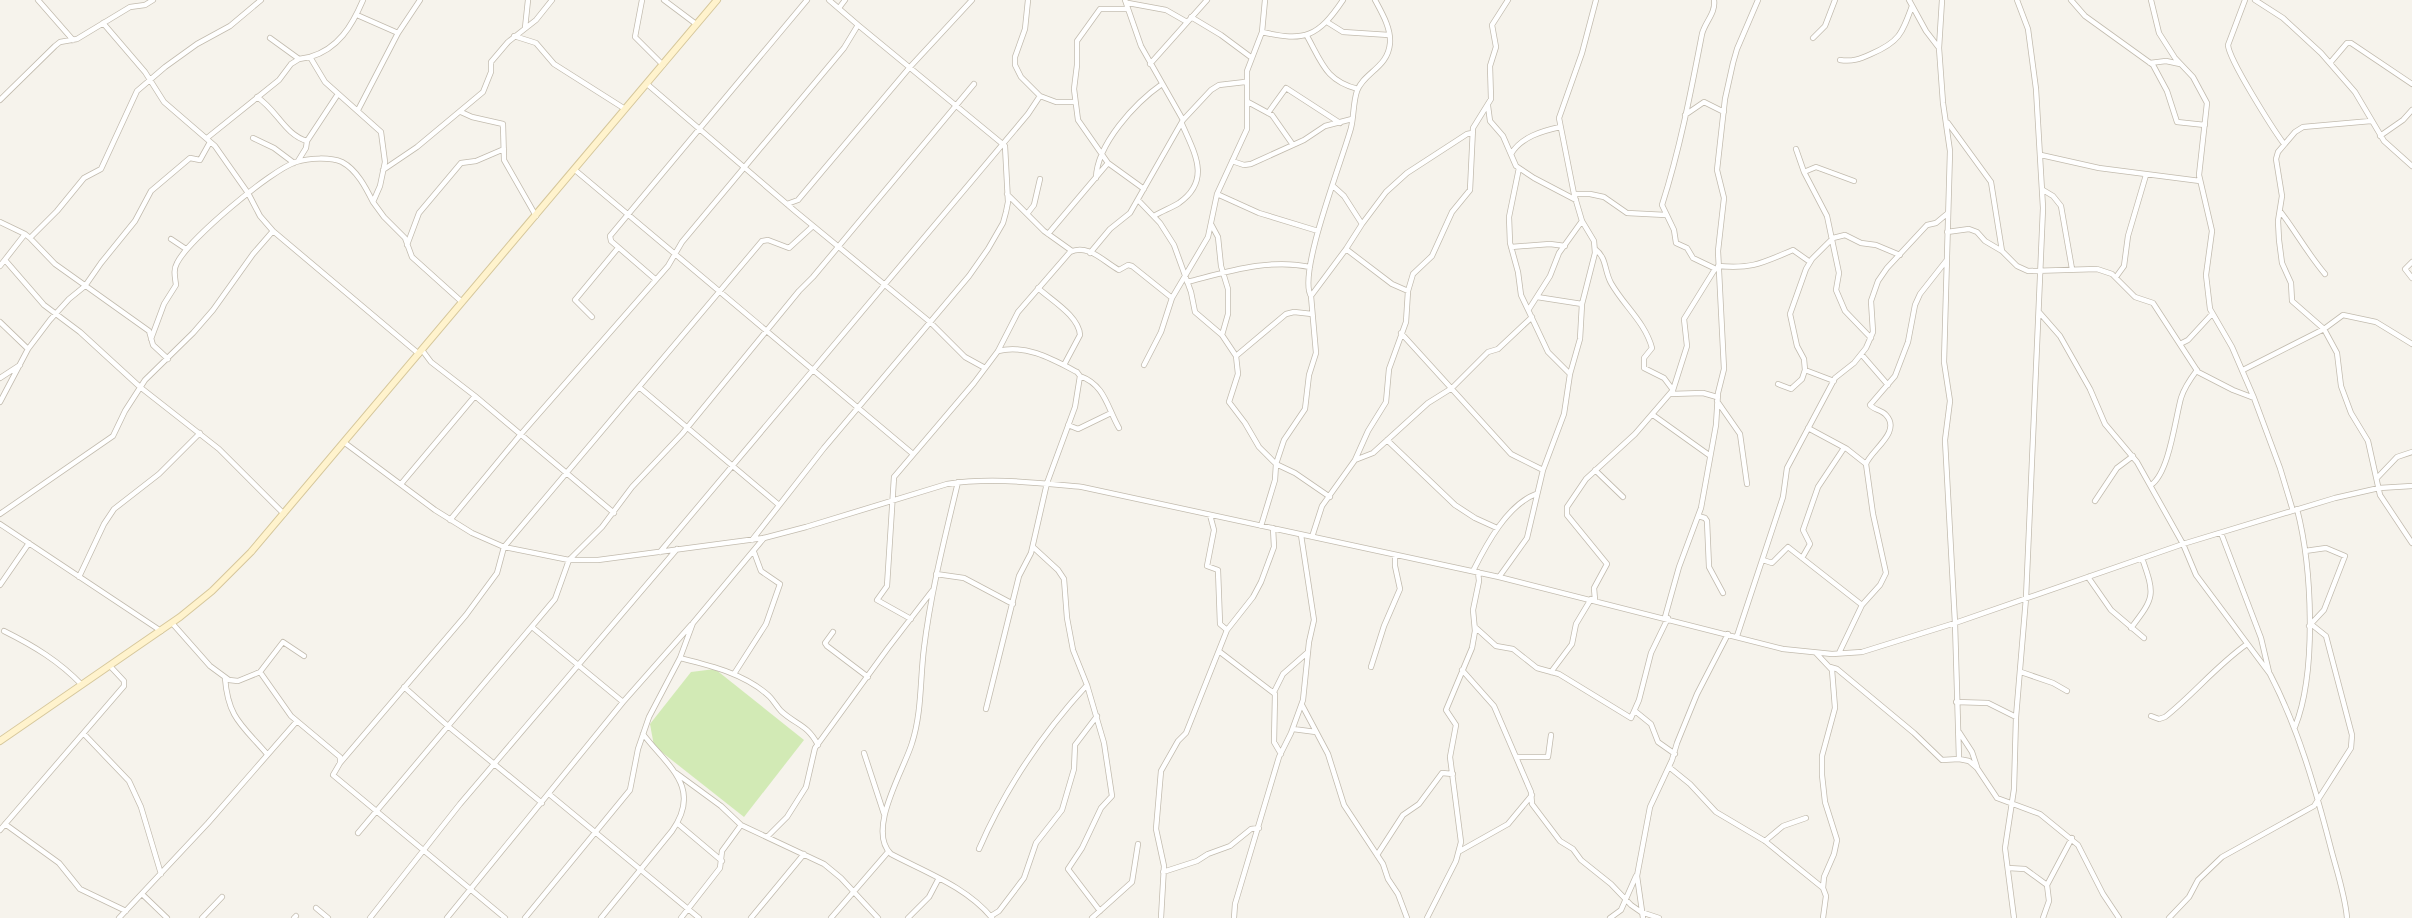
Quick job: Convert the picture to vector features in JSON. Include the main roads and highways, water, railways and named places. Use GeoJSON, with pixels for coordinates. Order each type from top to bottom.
{"type":"FeatureCollection","features":[{"type":"Feature","properties":{"kind":"main road"},"geometry":{"type":"LineString","coordinates":[[0,741],[172,623],[212,591],[251,552],[717,0]]}}]}
